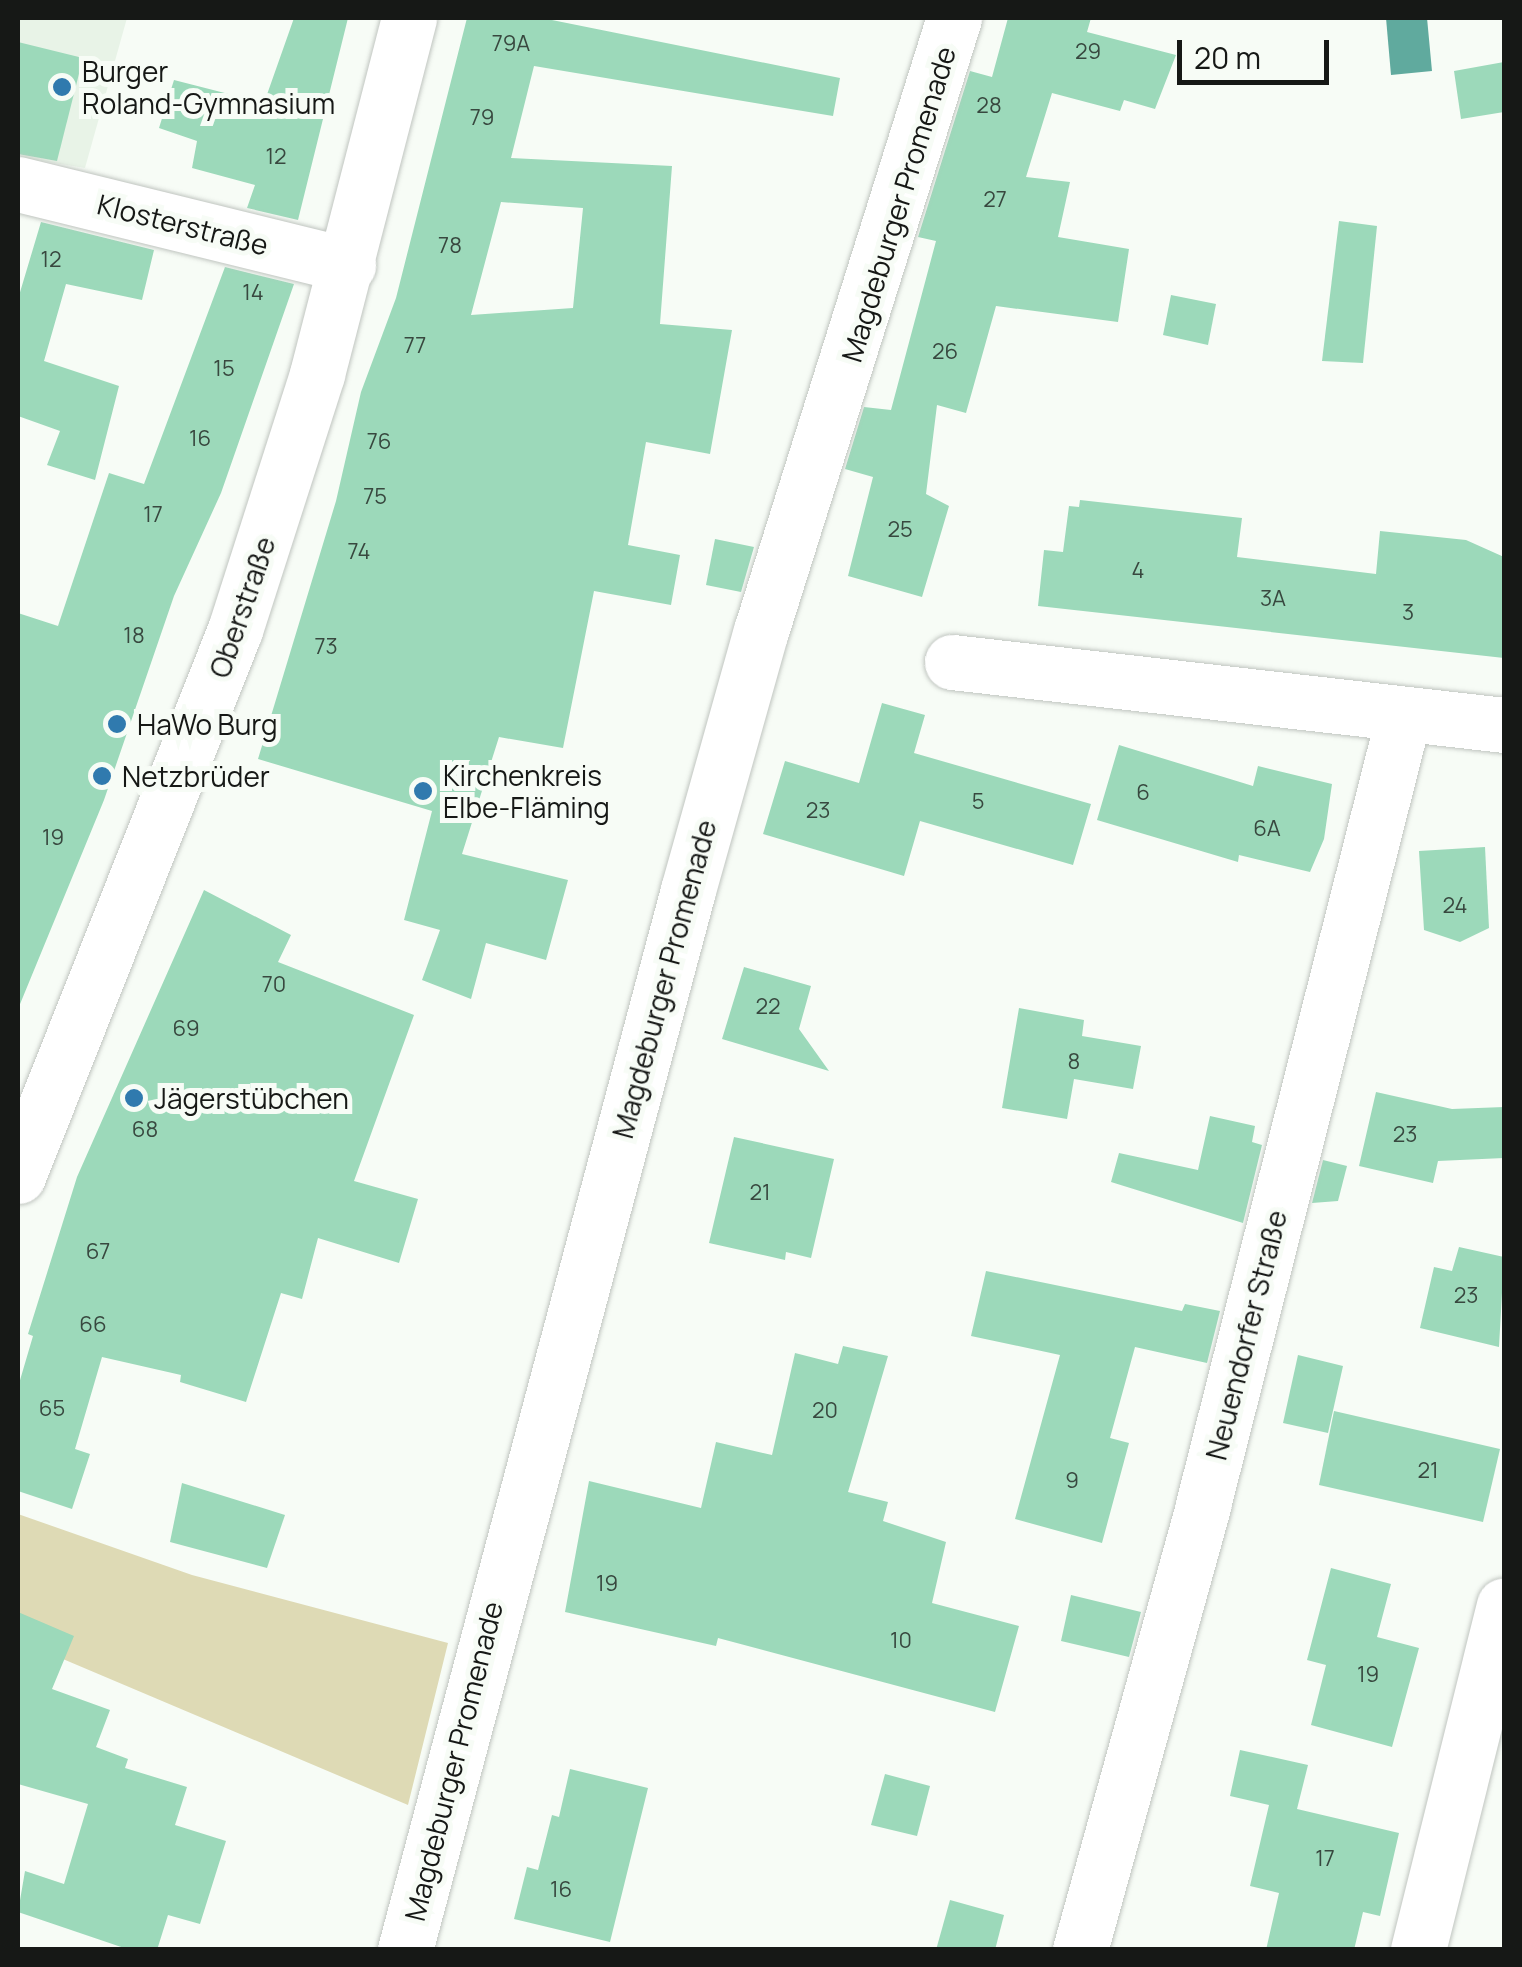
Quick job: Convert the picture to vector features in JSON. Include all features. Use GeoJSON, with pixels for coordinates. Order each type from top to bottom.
{"type":"FeatureCollection","features":[{"type":"Feature","properties":{"kind":"street","name":"Oberstraße"},"geometry":{"type":"LineString","coordinates":[[18,1176],[227,654],[348,265],[409,18]]}},
{"type":"Feature","properties":{"kind":"street","name":"Magdeburger Promenade"},"geometry":{"type":"LineString","coordinates":[[406,1950],[529,1468],[714,798],[954,18]]}},
{"type":"Feature","properties":{"kind":"street","name":"Klosterstraße"},"geometry":{"type":"LineString","coordinates":[[18,184],[348,265]]}},
{"type":"Feature","properties":{"kind":"street"},"geometry":{"type":"LineString","coordinates":[[952,662],[1403,718],[1504,725]]}},
{"type":"Feature","properties":{"kind":"street","name":"Neuendorfer Straße"},"geometry":{"type":"LineString","coordinates":[[1080,1950],[1203,1505],[1403,718]]}},
{"type":"Feature","properties":{"kind":"street"},"geometry":{"type":"LineString","coordinates":[[1418,1950],[1504,1606]]}},
{"type":"Feature","properties":{"kind":"shaded area","name":"Burger Roland-Gymnasium"},"geometry":{"type":"Polygon","coordinates":[[[18,18],[127,18],[85,168],[18,157],[18,18]]]}},
{"type":"Feature","properties":{"kind":"shaded area"},"geometry":{"type":"Polygon","coordinates":[[[18,1514],[192,1575],[448,1643],[408,1805],[18,1640],[18,1514]]]}},
{"type":"Feature","properties":{"kind":"water"},"geometry":{"type":"Polygon","coordinates":[[[1386,18],[1427,18],[1432,71],[1391,75],[1386,18]]]}},
{"type":"Feature","properties":{"kind":"building"},"geometry":{"type":"Polygon","coordinates":[[[294,18],[348,18],[298,220],[247,208],[255,185],[192,168],[197,141],[159,128],[174,80],[264,103],[294,18]]]}},
{"type":"Feature","properties":{"kind":"building"},"geometry":{"type":"Polygon","coordinates":[[[467,18],[542,18],[840,78],[833,116],[534,66],[511,158],[672,166],[660,324],[732,330],[710,454],[646,442],[628,545],[680,555],[671,605],[594,591],[563,748],[499,737],[462,854],[568,880],[546,960],[486,943],[471,999],[422,980],[440,930],[404,920],[432,811],[258,759],[336,501],[361,392],[396,298],[467,18]],[[501,202],[471,315],[573,308],[583,208],[501,202]]]}},
{"type":"Feature","properties":{"kind":"building"},"geometry":{"type":"Polygon","coordinates":[[[1008,18],[1091,18],[1087,32],[1176,55],[1155,109],[1124,100],[1120,111],[1052,93],[1026,177],[1070,182],[1058,237],[1129,249],[1118,322],[996,306],[966,413],[937,405],[926,494],[949,506],[922,597],[848,576],[873,477],[845,469],[864,407],[891,410],[936,241],[918,237],[970,71],[992,77],[1008,18]]]}},
{"type":"Feature","properties":{"kind":"building"},"geometry":{"type":"Polygon","coordinates":[[[18,42],[83,58],[57,161],[18,154],[18,42]]]}},
{"type":"Feature","properties":{"kind":"building"},"geometry":{"type":"Polygon","coordinates":[[[1504,62],[1504,112],[1461,119],[1454,71],[1504,62]]]}},
{"type":"Feature","properties":{"kind":"building"},"geometry":{"type":"Polygon","coordinates":[[[1339,221],[1377,226],[1363,363],[1322,361],[1339,221]]]}},
{"type":"Feature","properties":{"kind":"building"},"geometry":{"type":"Polygon","coordinates":[[[41,222],[154,250],[142,300],[66,284],[44,361],[119,386],[95,480],[47,465],[60,431],[18,416],[18,299],[41,222]]]}},
{"type":"Feature","properties":{"kind":"building"},"geometry":{"type":"Polygon","coordinates":[[[225,267],[294,284],[221,493],[174,596],[104,800],[18,1009],[18,613],[58,626],[109,473],[144,484],[225,267]]]}},
{"type":"Feature","properties":{"kind":"building"},"geometry":{"type":"Polygon","coordinates":[[[1171,295],[1216,304],[1208,345],[1163,335],[1171,295]]]}},
{"type":"Feature","properties":{"kind":"building"},"geometry":{"type":"Polygon","coordinates":[[[1080,500],[1242,518],[1237,557],[1376,574],[1380,531],[1466,540],[1504,557],[1504,658],[1038,606],[1044,550],[1063,552],[1069,506],[1079,507],[1080,500]]]}},
{"type":"Feature","properties":{"kind":"building"},"geometry":{"type":"Polygon","coordinates":[[[715,539],[754,547],[741,592],[706,585],[715,539]]]}},
{"type":"Feature","properties":{"kind":"building"},"geometry":{"type":"Polygon","coordinates":[[[882,703],[925,715],[914,753],[1091,804],[1073,865],[920,821],[904,876],[763,834],[785,761],[859,783],[882,703]]]}},
{"type":"Feature","properties":{"kind":"building"},"geometry":{"type":"Polygon","coordinates":[[[1119,745],[1253,786],[1258,766],[1332,784],[1324,839],[1310,872],[1239,855],[1238,862],[1097,820],[1119,745]]]}},
{"type":"Feature","properties":{"kind":"building"},"geometry":{"type":"Polygon","coordinates":[[[1485,847],[1489,928],[1460,942],[1424,930],[1419,851],[1485,847]]]}},
{"type":"Feature","properties":{"kind":"building"},"geometry":{"type":"Polygon","coordinates":[[[204,890],[291,935],[278,962],[414,1015],[354,1181],[418,1199],[399,1263],[318,1238],[302,1299],[281,1293],[246,1402],[180,1382],[181,1375],[102,1357],[75,1449],[90,1454],[72,1509],[18,1491],[18,1387],[33,1336],[28,1334],[77,1177],[204,890]]]}},
{"type":"Feature","properties":{"kind":"building"},"geometry":{"type":"Polygon","coordinates":[[[744,967],[811,986],[799,1029],[829,1071],[722,1039],[744,967]]]}},
{"type":"Feature","properties":{"kind":"building"},"geometry":{"type":"Polygon","coordinates":[[[1019,1008],[1084,1020],[1082,1036],[1141,1046],[1133,1089],[1074,1079],[1067,1119],[1002,1108],[1019,1008]]]}},
{"type":"Feature","properties":{"kind":"building"},"geometry":{"type":"Polygon","coordinates":[[[1376,1092],[1452,1109],[1504,1107],[1504,1158],[1438,1161],[1433,1183],[1359,1166],[1376,1092]]]}},
{"type":"Feature","properties":{"kind":"building"},"geometry":{"type":"Polygon","coordinates":[[[1210,1116],[1255,1126],[1252,1142],[1262,1145],[1243,1223],[1111,1182],[1119,1153],[1198,1170],[1210,1116]]]}},
{"type":"Feature","properties":{"kind":"building"},"geometry":{"type":"Polygon","coordinates":[[[734,1137],[834,1159],[811,1258],[786,1252],[785,1260],[709,1243],[734,1137]]]}},
{"type":"Feature","properties":{"kind":"building"},"geometry":{"type":"Polygon","coordinates":[[[1323,1160],[1347,1166],[1338,1201],[1312,1203],[1323,1160]]]}},
{"type":"Feature","properties":{"kind":"building"},"geometry":{"type":"Polygon","coordinates":[[[1459,1247],[1504,1257],[1499,1347],[1420,1328],[1434,1267],[1452,1271],[1459,1247]]]}},
{"type":"Feature","properties":{"kind":"building"},"geometry":{"type":"Polygon","coordinates":[[[986,1271],[1182,1311],[1185,1304],[1220,1311],[1207,1363],[1135,1347],[1110,1438],[1129,1443],[1102,1543],[1015,1519],[1060,1355],[971,1336],[986,1271]]]}},
{"type":"Feature","properties":{"kind":"building"},"geometry":{"type":"Polygon","coordinates":[[[843,1346],[888,1356],[848,1492],[888,1502],[883,1521],[946,1542],[932,1603],[1019,1626],[995,1712],[718,1638],[716,1646],[565,1612],[589,1481],[701,1508],[716,1442],[772,1455],[795,1353],[838,1364],[843,1346]]]}},
{"type":"Feature","properties":{"kind":"building"},"geometry":{"type":"Polygon","coordinates":[[[1298,1355],[1343,1366],[1328,1433],[1283,1423],[1298,1355]]]}},
{"type":"Feature","properties":{"kind":"building"},"geometry":{"type":"Polygon","coordinates":[[[1334,1411],[1500,1449],[1483,1522],[1319,1485],[1334,1411]]]}},
{"type":"Feature","properties":{"kind":"building"},"geometry":{"type":"Polygon","coordinates":[[[182,1483],[285,1515],[267,1568],[170,1542],[182,1483]]]}},
{"type":"Feature","properties":{"kind":"building"},"geometry":{"type":"Polygon","coordinates":[[[1331,1568],[1391,1584],[1377,1637],[1419,1648],[1392,1747],[1311,1725],[1326,1665],[1307,1660],[1331,1568]]]}},
{"type":"Feature","properties":{"kind":"building"},"geometry":{"type":"Polygon","coordinates":[[[1071,1595],[1141,1612],[1129,1657],[1061,1641],[1071,1595]]]}},
{"type":"Feature","properties":{"kind":"building"},"geometry":{"type":"Polygon","coordinates":[[[18,1612],[74,1636],[52,1689],[110,1710],[96,1747],[128,1759],[125,1768],[187,1787],[175,1825],[226,1841],[200,1924],[168,1915],[157,1950],[130,1950],[18,1912],[25,1871],[64,1884],[88,1804],[18,1784],[18,1612]]]}},
{"type":"Feature","properties":{"kind":"building"},"geometry":{"type":"Polygon","coordinates":[[[1240,1750],[1308,1765],[1297,1809],[1399,1833],[1380,1916],[1363,1912],[1354,1950],[1266,1950],[1279,1893],[1250,1886],[1269,1805],[1230,1796],[1240,1750]]]}},
{"type":"Feature","properties":{"kind":"building"},"geometry":{"type":"Polygon","coordinates":[[[570,1769],[648,1788],[610,1942],[514,1919],[527,1867],[538,1870],[552,1815],[559,1817],[570,1769]]]}},
{"type":"Feature","properties":{"kind":"building"},"geometry":{"type":"Polygon","coordinates":[[[885,1774],[930,1786],[917,1836],[871,1825],[885,1774]]]}},
{"type":"Feature","properties":{"kind":"building"},"geometry":{"type":"Polygon","coordinates":[[[950,1900],[1004,1915],[995,1950],[936,1950],[950,1900]]]}},
{"type":"Feature","properties":{"kind":"place","name":"Burger Roland-Gymnasium"},"geometry":{"type":"Point","coordinates":[62,87]}},
{"type":"Feature","properties":{"kind":"place","name":"HaWo Burg"},"geometry":{"type":"Point","coordinates":[117,724]}},
{"type":"Feature","properties":{"kind":"place","name":"Netzbrüder"},"geometry":{"type":"Point","coordinates":[102,776]}},
{"type":"Feature","properties":{"kind":"place","name":"Kirchenkreis Elbe-Fläming"},"geometry":{"type":"Point","coordinates":[423,791]}},
{"type":"Feature","properties":{"kind":"place","name":"Jägerstübchen"},"geometry":{"type":"Point","coordinates":[134,1098]}}]}
